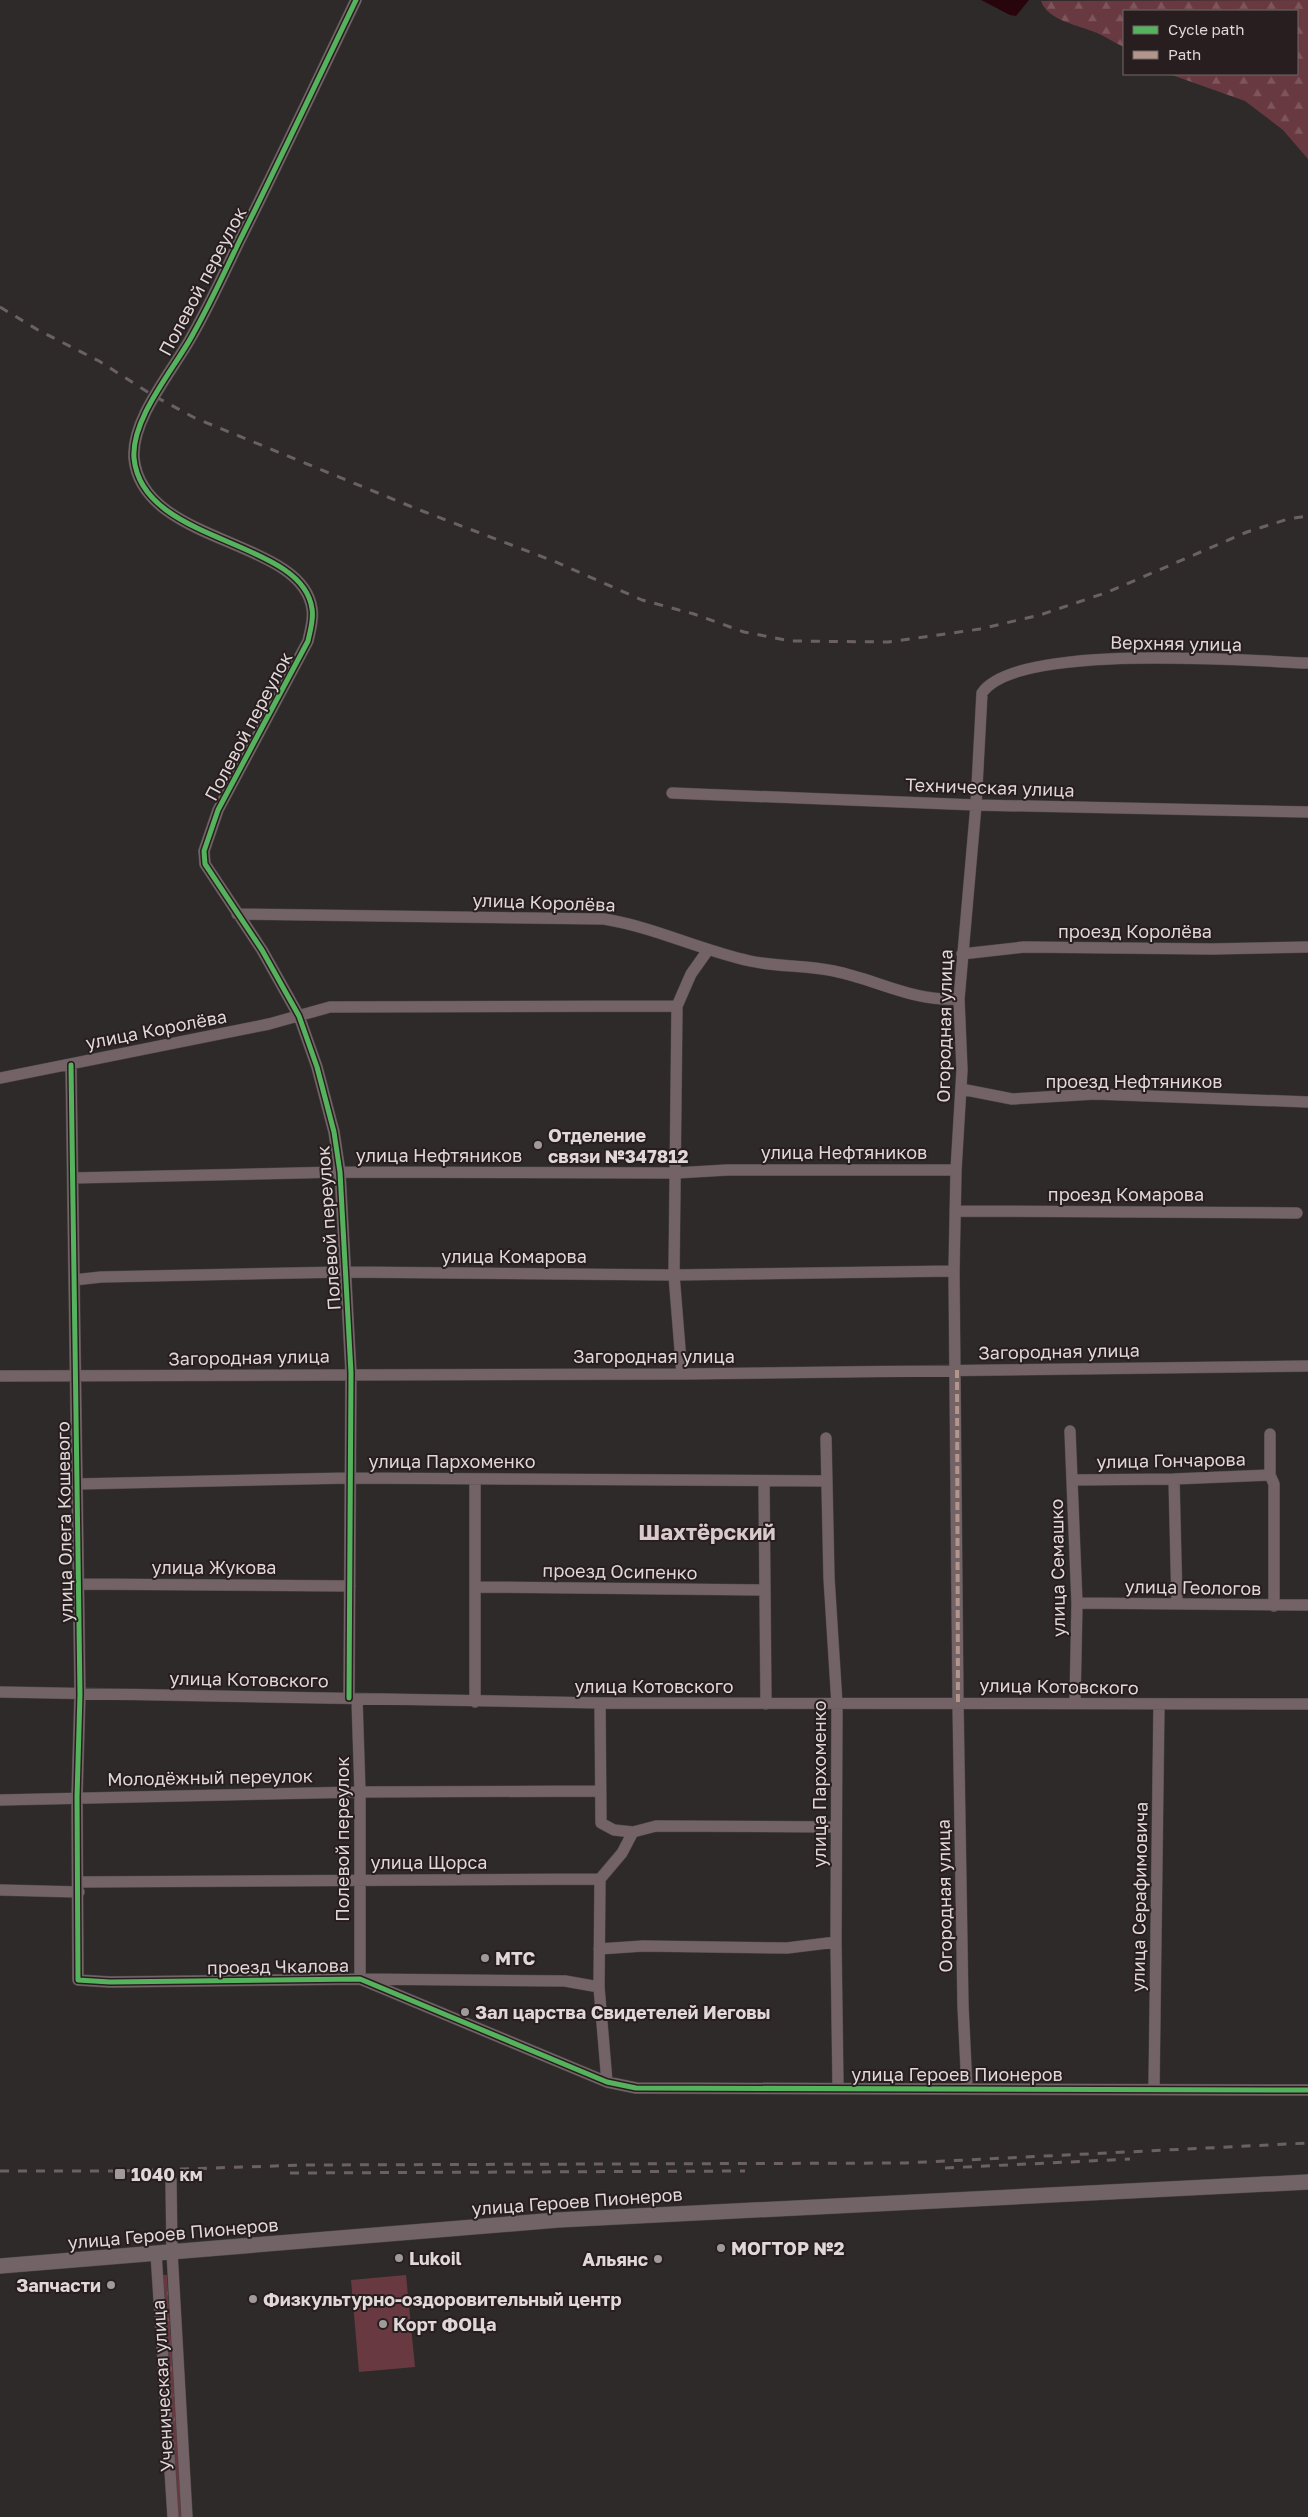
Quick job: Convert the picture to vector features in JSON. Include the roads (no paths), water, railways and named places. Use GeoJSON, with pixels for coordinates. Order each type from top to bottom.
{"type":"FeatureCollection","features":[{"type":"Feature","properties":{"kind":"main road","name":"улица Героев Пионеров"},"geometry":{"type":"LineString","coordinates":[[0,2266],[558,2220],[1308,2182]]}},
{"type":"Feature","properties":{"kind":"street","name":"Полевой переулок"},"geometry":{"type":"LineString","coordinates":[[356,0],[193,335],[154,396],[140,427],[135,450],[138,474],[148,492],[160,504],[194,528],[261,557],[295,578],[307,592],[312,610],[308,641],[218,810],[204,851],[206,864],[262,950],[299,1016],[326,1097],[340,1172],[351,1373],[350,1586],[353,1698],[360,1792],[360,1979]]}},
{"type":"Feature","properties":{"kind":"street","name":"Верхняя улица"},"geometry":{"type":"LineString","coordinates":[[987,685],[1005,676],[1056,664],[1128,657],[1308,663]]}},
{"type":"Feature","properties":{"kind":"street","name":"Огородная улица"},"geometry":{"type":"LineString","coordinates":[[967,2089],[963,1996],[958,1703],[954,1270],[956,1170],[961,1089],[959,999],[976,805],[980,705],[982,693],[987,685]]}},
{"type":"Feature","properties":{"kind":"street","name":"Техническая улица"},"geometry":{"type":"LineString","coordinates":[[672,793],[976,805],[1308,812]]}},
{"type":"Feature","properties":{"kind":"street","name":"улица Королёва"},"geometry":{"type":"LineString","coordinates":[[237,914],[604,919],[638,926],[708,950],[752,962],[834,971],[922,998],[937,1000],[959,999]]}},
{"type":"Feature","properties":{"kind":"street","name":"проезд Королёва"},"geometry":{"type":"LineString","coordinates":[[962,954],[1024,947],[1212,949],[1308,947]]}},
{"type":"Feature","properties":{"kind":"street"},"geometry":{"type":"LineString","coordinates":[[682,1374],[674,1275],[677,1006],[691,974],[708,950]]}},
{"type":"Feature","properties":{"kind":"street","name":"улица Королёва"},"geometry":{"type":"LineString","coordinates":[[0,1078],[269,1024],[343,1006],[677,1006]]}},
{"type":"Feature","properties":{"kind":"street","name":"улица Олега Кошевого"},"geometry":{"type":"LineString","coordinates":[[71,1065],[77,1376],[80,1694],[78,1980]]}},
{"type":"Feature","properties":{"kind":"street","name":"проезд Нефтяников"},"geometry":{"type":"LineString","coordinates":[[961,1089],[1012,1099],[1095,1094],[1308,1102]]}},
{"type":"Feature","properties":{"kind":"street","name":"улица Нефтяников"},"geometry":{"type":"LineString","coordinates":[[72,1178],[340,1172],[956,1170]]}},
{"type":"Feature","properties":{"kind":"street","name":"проезд Комарова"},"geometry":{"type":"LineString","coordinates":[[955,1211],[1297,1213]]}},
{"type":"Feature","properties":{"kind":"street","name":"улица Комарова"},"geometry":{"type":"LineString","coordinates":[[74,1280],[101,1277],[345,1272],[674,1275],[954,1270]]}},
{"type":"Feature","properties":{"kind":"street","name":"Загородная улица"},"geometry":{"type":"LineString","coordinates":[[0,1376],[351,1373],[682,1374],[1308,1366]]}},
{"type":"Feature","properties":{"kind":"street","name":"улица Семашко"},"geometry":{"type":"LineString","coordinates":[[1070,1431],[1077,1603],[1075,1704]]}},
{"type":"Feature","properties":{"kind":"street"},"geometry":{"type":"LineString","coordinates":[[1270,1434],[1270,1475],[1274,1484],[1274,1606]]}},
{"type":"Feature","properties":{"kind":"street","name":"улица Пархоменко"},"geometry":{"type":"LineString","coordinates":[[826,1438],[829,1578],[837,1704],[836,1942],[838,2087]]}},
{"type":"Feature","properties":{"kind":"street","name":"улица Гончарова"},"geometry":{"type":"LineString","coordinates":[[1072,1480],[1174,1479],[1270,1475]]}},
{"type":"Feature","properties":{"kind":"street","name":"улица Пархоменко"},"geometry":{"type":"LineString","coordinates":[[77,1484],[350,1478],[827,1481]]}},
{"type":"Feature","properties":{"kind":"street"},"geometry":{"type":"LineString","coordinates":[[475,1479],[475,1702]]}},
{"type":"Feature","properties":{"kind":"street"},"geometry":{"type":"LineString","coordinates":[[1174,1479],[1176,1604]]}},
{"type":"Feature","properties":{"kind":"street"},"geometry":{"type":"LineString","coordinates":[[764,1480],[766,1704]]}},
{"type":"Feature","properties":{"kind":"street","name":"улица Жукова"},"geometry":{"type":"LineString","coordinates":[[78,1584],[350,1586]]}},
{"type":"Feature","properties":{"kind":"street","name":"проезд Осипенко"},"geometry":{"type":"LineString","coordinates":[[475,1587],[765,1590]]}},
{"type":"Feature","properties":{"kind":"street","name":"улица Геологов"},"geometry":{"type":"LineString","coordinates":[[1077,1603],[1308,1605]]}},
{"type":"Feature","properties":{"kind":"street","name":"улица Котовского"},"geometry":{"type":"LineString","coordinates":[[0,1692],[475,1702],[1308,1704]]}},
{"type":"Feature","properties":{"kind":"street"},"geometry":{"type":"LineString","coordinates":[[600,1703],[601,1823],[614,1830],[633,1832],[656,1826],[836,1827]]}},
{"type":"Feature","properties":{"kind":"street","name":"улица Серафимовича"},"geometry":{"type":"LineString","coordinates":[[1154,2089],[1159,1705]]}},
{"type":"Feature","properties":{"kind":"street","name":"Молодёжный переулок"},"geometry":{"type":"LineString","coordinates":[[0,1800],[360,1792],[600,1791]]}},
{"type":"Feature","properties":{"kind":"street"},"geometry":{"type":"LineString","coordinates":[[607,2082],[599,1987],[600,1878],[622,1853],[633,1832]]}},
{"type":"Feature","properties":{"kind":"street","name":"улица Щорса"},"geometry":{"type":"LineString","coordinates":[[0,1890],[360,1880],[600,1878]]}},
{"type":"Feature","properties":{"kind":"street"},"geometry":{"type":"LineString","coordinates":[[599,1949],[643,1946],[787,1948],[836,1942]]}},
{"type":"Feature","properties":{"kind":"street","name":"проезд Чкалова"},"geometry":{"type":"LineString","coordinates":[[360,1979],[607,2082]]}},
{"type":"Feature","properties":{"kind":"street","name":"проезд Чкалова"},"geometry":{"type":"LineString","coordinates":[[78,1980],[110,1982],[360,1979],[565,1981],[599,1987]]}},
{"type":"Feature","properties":{"kind":"street","name":"улица Героев Пионеров"},"geometry":{"type":"LineString","coordinates":[[607,2082],[636,2088],[673,2089],[838,2087],[1308,2090]]}},
{"type":"Feature","properties":{"kind":"street","name":"Ученическая улица"},"geometry":{"type":"LineString","coordinates":[[171,2180],[172,2252],[187,2517]]}},
{"type":"Feature","properties":{"kind":"street","name":"Ученическая улица"},"geometry":{"type":"LineString","coordinates":[[156,2254],[173,2517]]}},
{"type":"Feature","properties":{"kind":"railway"},"geometry":{"type":"LineString","coordinates":[[0,307],[38,330],[99,361],[154,396],[195,418],[417,509],[556,562],[642,600],[694,614],[744,632],[791,641],[888,642],[980,629],[1040,615],[1108,592],[1247,532],[1288,519],[1308,516]]}},
{"type":"Feature","properties":{"kind":"railway"},"geometry":{"type":"LineString","coordinates":[[0,2171],[119,2171],[306,2165],[905,2163],[1308,2143]]}},
{"type":"Feature","properties":{"kind":"railway"},"geometry":{"type":"LineString","coordinates":[[945,2168],[1130,2159]]}},
{"type":"Feature","properties":{"kind":"railway"},"geometry":{"type":"LineString","coordinates":[[290,2173],[745,2171]]}},
{"type":"Feature","properties":{"kind":"place","name":"Отделение связи №347812"},"geometry":{"type":"Point","coordinates":[538,1145]}},
{"type":"Feature","properties":{"kind":"place","name":"МТС"},"geometry":{"type":"Point","coordinates":[485,1958]}},
{"type":"Feature","properties":{"kind":"place","name":"Зал царства Свидетелей Иеговы"},"geometry":{"type":"Point","coordinates":[465,2012]}},
{"type":"Feature","properties":{"kind":"place","name":"1040 км"},"geometry":{"type":"Point","coordinates":[120,2174]}},
{"type":"Feature","properties":{"kind":"place","name":"МОГТОР №2"},"geometry":{"type":"Point","coordinates":[721,2248]}},
{"type":"Feature","properties":{"kind":"place","name":"Lukoil"},"geometry":{"type":"Point","coordinates":[399,2258]}},
{"type":"Feature","properties":{"kind":"place","name":"Альянс"},"geometry":{"type":"Point","coordinates":[658,2259]}},
{"type":"Feature","properties":{"kind":"place","name":"Запчасти"},"geometry":{"type":"Point","coordinates":[111,2285]}},
{"type":"Feature","properties":{"kind":"place","name":"Физкультурно-оздоровительный центр"},"geometry":{"type":"Point","coordinates":[253,2299]}},
{"type":"Feature","properties":{"kind":"place","name":"Корт ФОЦа"},"geometry":{"type":"Point","coordinates":[383,2324]}},
{"type":"Feature","properties":{"kind":"district","name":"Шахтёрский"},"geometry":{"type":"Point","coordinates":[707,1531]}}]}
